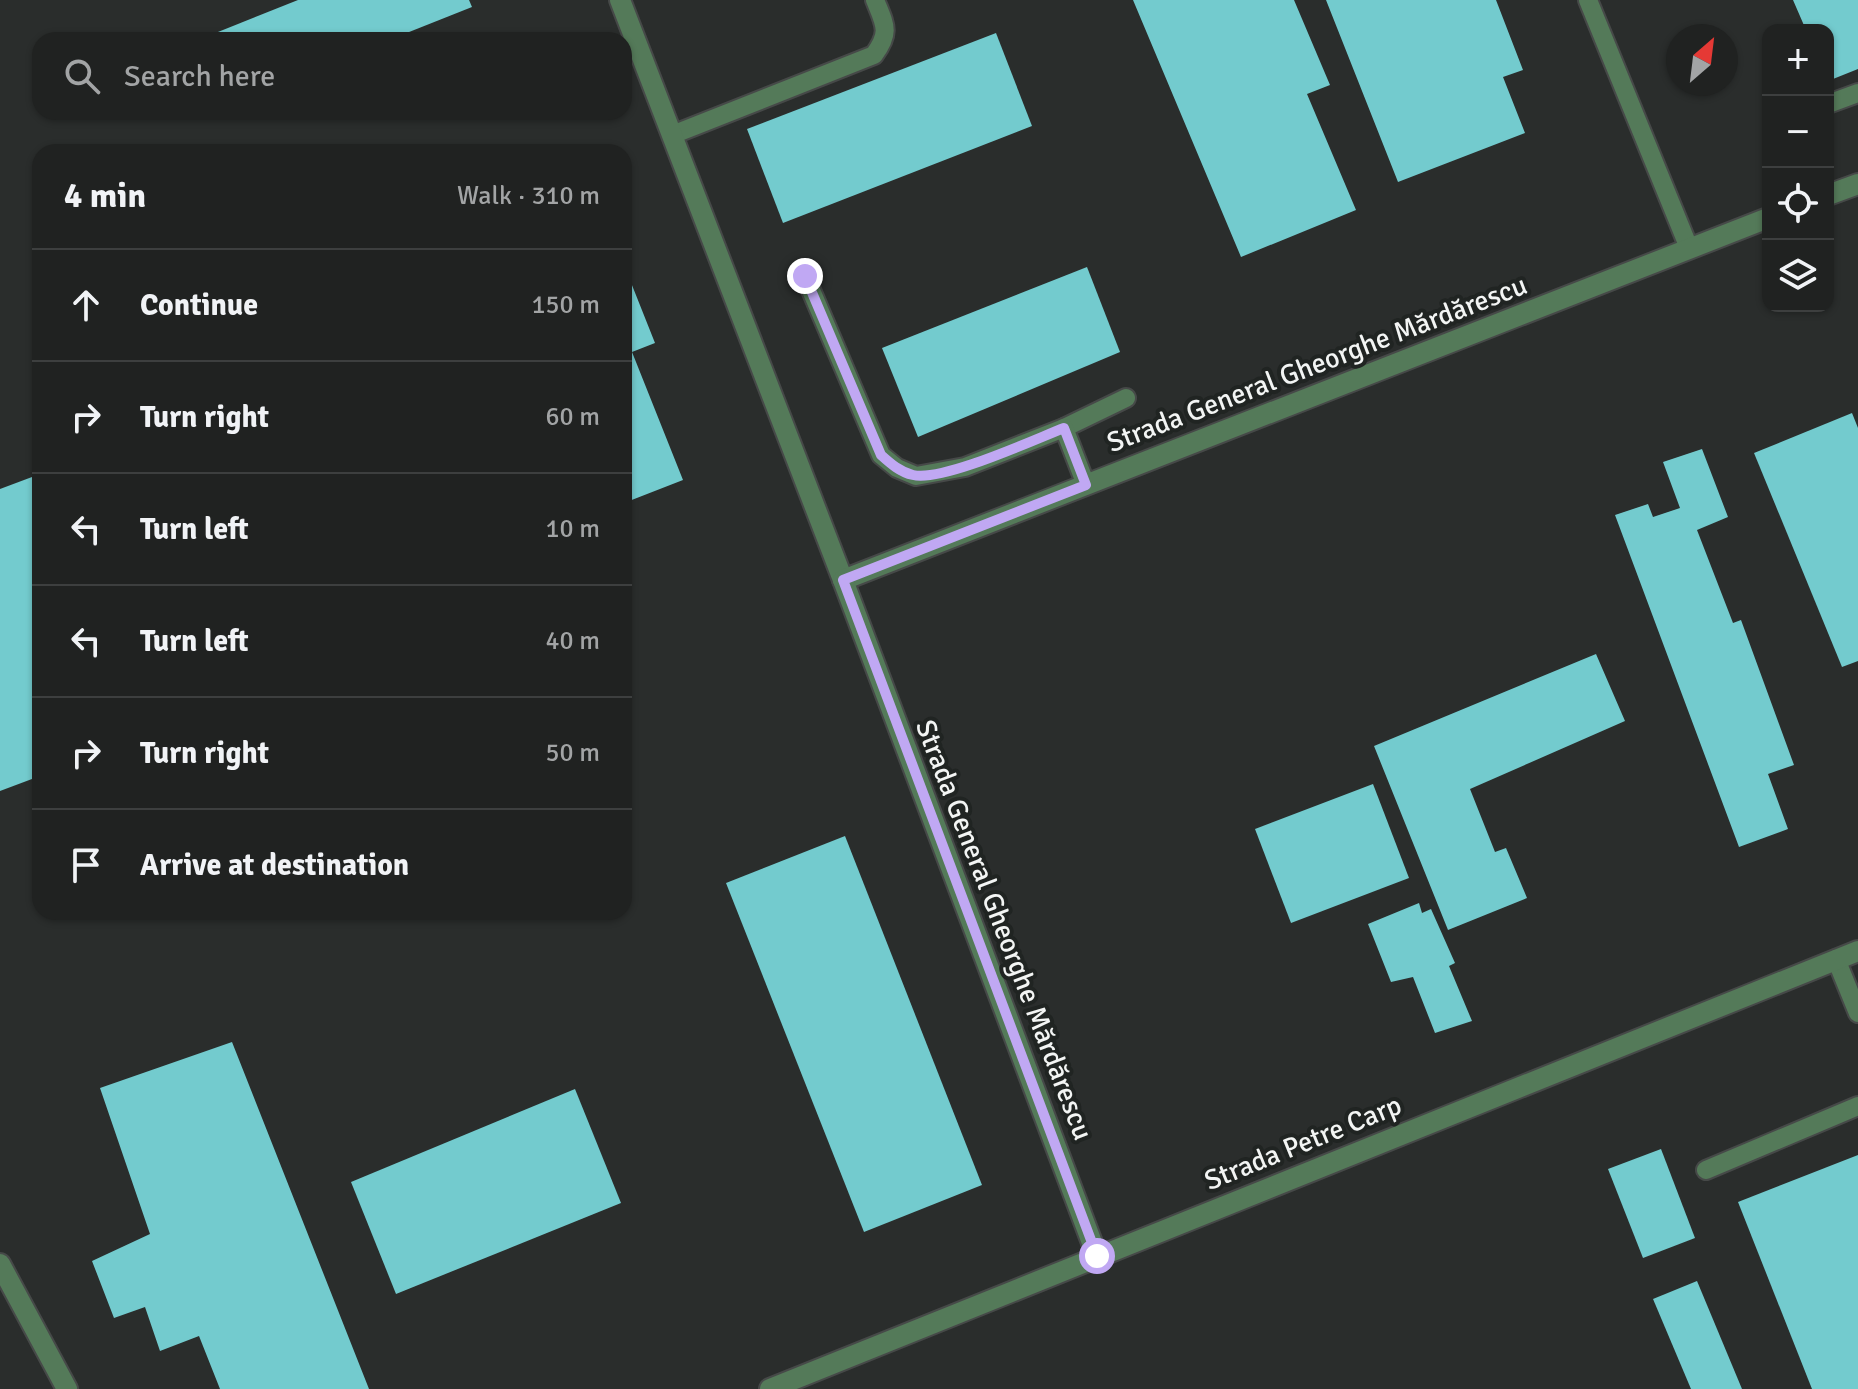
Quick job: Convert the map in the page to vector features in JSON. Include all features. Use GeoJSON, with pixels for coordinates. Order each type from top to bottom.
{"type":"FeatureCollection","features":[{"type":"Feature","properties":{"kind":"street","name":"Strada General Gheorghe Mărdărescu"},"geometry":{"type":"LineString","coordinates":[[620,0],[843,580],[1097,1256]]}},
{"type":"Feature","properties":{"kind":"street"},"geometry":{"type":"LineString","coordinates":[[1834,193],[1858,184]]}},
{"type":"Feature","properties":{"kind":"street","name":"Strada General Gheorghe Mărdărescu"},"geometry":{"type":"LineString","coordinates":[[843,580],[1762,220]]}},
{"type":"Feature","properties":{"kind":"street","name":"Strada Petre Carp"},"geometry":{"type":"LineString","coordinates":[[770,1389],[1858,951]]}},
{"type":"Feature","properties":{"kind":"street"},"geometry":{"type":"LineString","coordinates":[[0,1264],[67,1389]]}},
{"type":"Feature","properties":{"kind":"lane"},"geometry":{"type":"LineString","coordinates":[[672,135],[874,55],[884,42],[886,30],[875,0]]}},
{"type":"Feature","properties":{"kind":"lane"},"geometry":{"type":"LineString","coordinates":[[1588,0],[1689,248]]}},
{"type":"Feature","properties":{"kind":"lane"},"geometry":{"type":"LineString","coordinates":[[1834,102],[1858,93]]}},
{"type":"Feature","properties":{"kind":"lane"},"geometry":{"type":"LineString","coordinates":[[805,276],[881,455],[897,468],[916,476],[965,467],[1064,428],[1126,398]]}},
{"type":"Feature","properties":{"kind":"lane"},"geometry":{"type":"LineString","coordinates":[[1064,428],[1086,485]]}},
{"type":"Feature","properties":{"kind":"lane"},"geometry":{"type":"LineString","coordinates":[[1836,959],[1858,1013]]}},
{"type":"Feature","properties":{"kind":"lane"},"geometry":{"type":"LineString","coordinates":[[1706,1170],[1858,1106]]}},
{"type":"Feature","properties":{"kind":"building"},"geometry":{"type":"Polygon","coordinates":[[[298,0],[469,0],[472,7],[409,32],[218,32],[298,0]]]}},
{"type":"Feature","properties":{"kind":"building"},"geometry":{"type":"Polygon","coordinates":[[[1133,0],[1294,0],[1330,85],[1307,94],[1356,210],[1241,257],[1133,0]]]}},
{"type":"Feature","properties":{"kind":"building"},"geometry":{"type":"Polygon","coordinates":[[[1326,0],[1496,0],[1523,70],[1503,77],[1525,133],[1398,182],[1326,0]]]}},
{"type":"Feature","properties":{"kind":"building"},"geometry":{"type":"Polygon","coordinates":[[[1793,0],[1858,0],[1858,69],[1834,79],[1834,24],[1803,24],[1793,0]]]}},
{"type":"Feature","properties":{"kind":"building"},"geometry":{"type":"Polygon","coordinates":[[[996,33],[1032,126],[783,223],[747,129],[996,33]]]}},
{"type":"Feature","properties":{"kind":"building"},"geometry":{"type":"Polygon","coordinates":[[[1087,267],[1120,352],[918,437],[882,348],[1087,267]]]}},
{"type":"Feature","properties":{"kind":"building"},"geometry":{"type":"Polygon","coordinates":[[[632,285],[655,343],[632,352],[632,285]]]}},
{"type":"Feature","properties":{"kind":"building"},"geometry":{"type":"Polygon","coordinates":[[[632,352],[683,480],[632,500],[632,352]]]}},
{"type":"Feature","properties":{"kind":"building"},"geometry":{"type":"Polygon","coordinates":[[[1852,413],[1858,428],[1858,661],[1842,667],[1754,453],[1852,413]]]}},
{"type":"Feature","properties":{"kind":"building"},"geometry":{"type":"Polygon","coordinates":[[[1702,449],[1728,517],[1697,530],[1733,623],[1741,620],[1794,765],[1768,774],[1788,829],[1739,847],[1615,515],[1648,504],[1653,517],[1680,508],[1663,462],[1702,449]]]}},
{"type":"Feature","properties":{"kind":"building"},"geometry":{"type":"Polygon","coordinates":[[[32,477],[32,779],[0,791],[0,489],[32,477]]]}},
{"type":"Feature","properties":{"kind":"building"},"geometry":{"type":"Polygon","coordinates":[[[1596,654],[1625,721],[1470,789],[1495,852],[1506,848],[1527,898],[1448,930],[1374,746],[1596,654]]]}},
{"type":"Feature","properties":{"kind":"building"},"geometry":{"type":"Polygon","coordinates":[[[1373,784],[1409,878],[1291,923],[1255,829],[1373,784]]]}},
{"type":"Feature","properties":{"kind":"building"},"geometry":{"type":"Polygon","coordinates":[[[845,836],[982,1185],[864,1232],[726,883],[845,836]]]}},
{"type":"Feature","properties":{"kind":"building"},"geometry":{"type":"Polygon","coordinates":[[[1419,903],[1422,913],[1431,909],[1455,963],[1449,966],[1472,1021],[1435,1033],[1413,977],[1391,982],[1368,924],[1419,903]]]}},
{"type":"Feature","properties":{"kind":"building"},"geometry":{"type":"Polygon","coordinates":[[[232,1042],[369,1389],[220,1389],[199,1336],[160,1351],[145,1307],[114,1318],[92,1261],[150,1234],[100,1088],[232,1042]]]}},
{"type":"Feature","properties":{"kind":"building"},"geometry":{"type":"Polygon","coordinates":[[[575,1089],[621,1203],[396,1294],[351,1182],[575,1089]]]}},
{"type":"Feature","properties":{"kind":"building"},"geometry":{"type":"Polygon","coordinates":[[[1661,1149],[1695,1238],[1643,1258],[1608,1169],[1661,1149]]]}},
{"type":"Feature","properties":{"kind":"building"},"geometry":{"type":"Polygon","coordinates":[[[1858,1155],[1858,1389],[1812,1389],[1738,1202],[1858,1155]]]}},
{"type":"Feature","properties":{"kind":"building"},"geometry":{"type":"Polygon","coordinates":[[[1697,1281],[1742,1389],[1691,1389],[1653,1299],[1697,1281]]]}},
{"type":"Feature","properties":{"kind":"route"},"geometry":{"type":"LineString","coordinates":[[805,276],[881,455],[897,468],[916,476],[965,467],[1064,428],[1086,485],[843,580],[1097,1256]]}}]}
